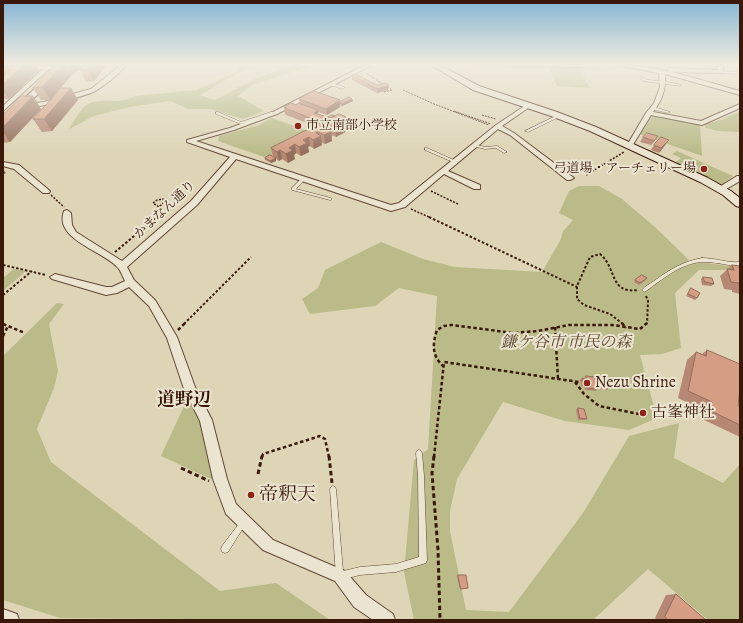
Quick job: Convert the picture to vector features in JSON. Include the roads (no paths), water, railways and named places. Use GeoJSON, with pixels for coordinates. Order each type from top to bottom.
{"type":"FeatureCollection","features":[{"type":"Feature","properties":{"kind":"street"},"geometry":{"type":"LineString","coordinates":[[4,108],[19,94]]}},
{"type":"Feature","properties":{"kind":"street"},"geometry":{"type":"LineString","coordinates":[[3,124],[33,94]]}},
{"type":"Feature","properties":{"kind":"street"},"geometry":{"type":"LineString","coordinates":[[4,108],[44,104],[79,94]]}},
{"type":"Feature","properties":{"kind":"street"},"geometry":{"type":"LineString","coordinates":[[312,94],[275,113],[189,141],[391,208],[402,205],[474,145],[529,105]]}},
{"type":"Feature","properties":{"kind":"street"},"geometry":{"type":"LineString","coordinates":[[495,94],[593,129],[720,189],[740,204]]}},
{"type":"Feature","properties":{"kind":"street"},"geometry":{"type":"LineString","coordinates":[[630,147],[657,103],[660,94]]}},
{"type":"Feature","properties":{"kind":"street"},"geometry":{"type":"LineString","coordinates":[[651,111],[665,118],[702,123],[740,106]]}},
{"type":"Feature","properties":{"kind":"street"},"geometry":{"type":"LineString","coordinates":[[497,127],[512,134],[570,178]]}},
{"type":"Feature","properties":{"kind":"street","name":"かまなん通り"},"geometry":{"type":"LineString","coordinates":[[122,266],[194,203],[235,155]]}},
{"type":"Feature","properties":{"kind":"street"},"geometry":{"type":"LineString","coordinates":[[3,164],[19,168],[46,192]]}},
{"type":"Feature","properties":{"kind":"street"},"geometry":{"type":"LineString","coordinates":[[443,171],[477,187]]}},
{"type":"Feature","properties":{"kind":"street"},"geometry":{"type":"LineString","coordinates":[[720,189],[740,178]]}},
{"type":"Feature","properties":{"kind":"street"},"geometry":{"type":"LineString","coordinates":[[67,213],[68,225],[73,234],[122,266],[130,282],[152,303],[172,337],[190,388],[206,420],[220,479],[231,509],[268,545],[340,576],[360,601],[387,620]]}},
{"type":"Feature","properties":{"kind":"street"},"geometry":{"type":"LineString","coordinates":[[55,277],[106,291],[114,290],[130,282]]}},
{"type":"Feature","properties":{"kind":"street"},"geometry":{"type":"LineString","coordinates":[[3,617],[11,620]]}},
{"type":"Feature","properties":{"kind":"lane"},"geometry":{"type":"LineString","coordinates":[[651,111],[668,112]]}},
{"type":"Feature","properties":{"kind":"lane"},"geometry":{"type":"LineString","coordinates":[[217,113],[241,123],[275,113]]}},
{"type":"Feature","properties":{"kind":"lane"},"geometry":{"type":"LineString","coordinates":[[527,131],[559,116]]}},
{"type":"Feature","properties":{"kind":"lane"},"geometry":{"type":"LineString","coordinates":[[474,145],[485,148],[497,147],[505,152]]}},
{"type":"Feature","properties":{"kind":"lane"},"geometry":{"type":"LineString","coordinates":[[426,149],[454,161]]}},
{"type":"Feature","properties":{"kind":"lane"},"geometry":{"type":"LineString","coordinates":[[304,178],[293,189],[330,199]]}},
{"type":"Feature","properties":{"kind":"lane"},"geometry":{"type":"LineString","coordinates":[[644,290],[680,266],[691,262],[703,260],[733,265],[740,264]]}},
{"type":"Feature","properties":{"kind":"lane"},"geometry":{"type":"LineString","coordinates":[[333,489],[340,576],[360,570],[396,568],[423,560],[422,476],[419,453]]}},
{"type":"Feature","properties":{"kind":"lane"},"geometry":{"type":"LineString","coordinates":[[225,549],[244,522]]}},
{"type":"Feature","properties":{"kind":"place","name":"市立南部小学校"},"geometry":{"type":"Point","coordinates":[298,126]}},
{"type":"Feature","properties":{"kind":"place","name":"弓道場・アーチェリー場"},"geometry":{"type":"Point","coordinates":[704,169]}},
{"type":"Feature","properties":{"kind":"place","name":"Nezu Shrine"},"geometry":{"type":"Point","coordinates":[587,383]}},
{"type":"Feature","properties":{"kind":"place","name":"古峯神社"},"geometry":{"type":"Point","coordinates":[643,413]}},
{"type":"Feature","properties":{"kind":"place","name":"帝釈天"},"geometry":{"type":"Point","coordinates":[251,495]}},
{"type":"Feature","properties":{"kind":"district","name":"道野辺"},"geometry":{"type":"Point","coordinates":[184,401]}},
{"type":"Feature","properties":{"kind":"park label","name":"鎌ケ谷市 市民の森"},"geometry":{"type":"Point","coordinates":[566,343]}}]}
